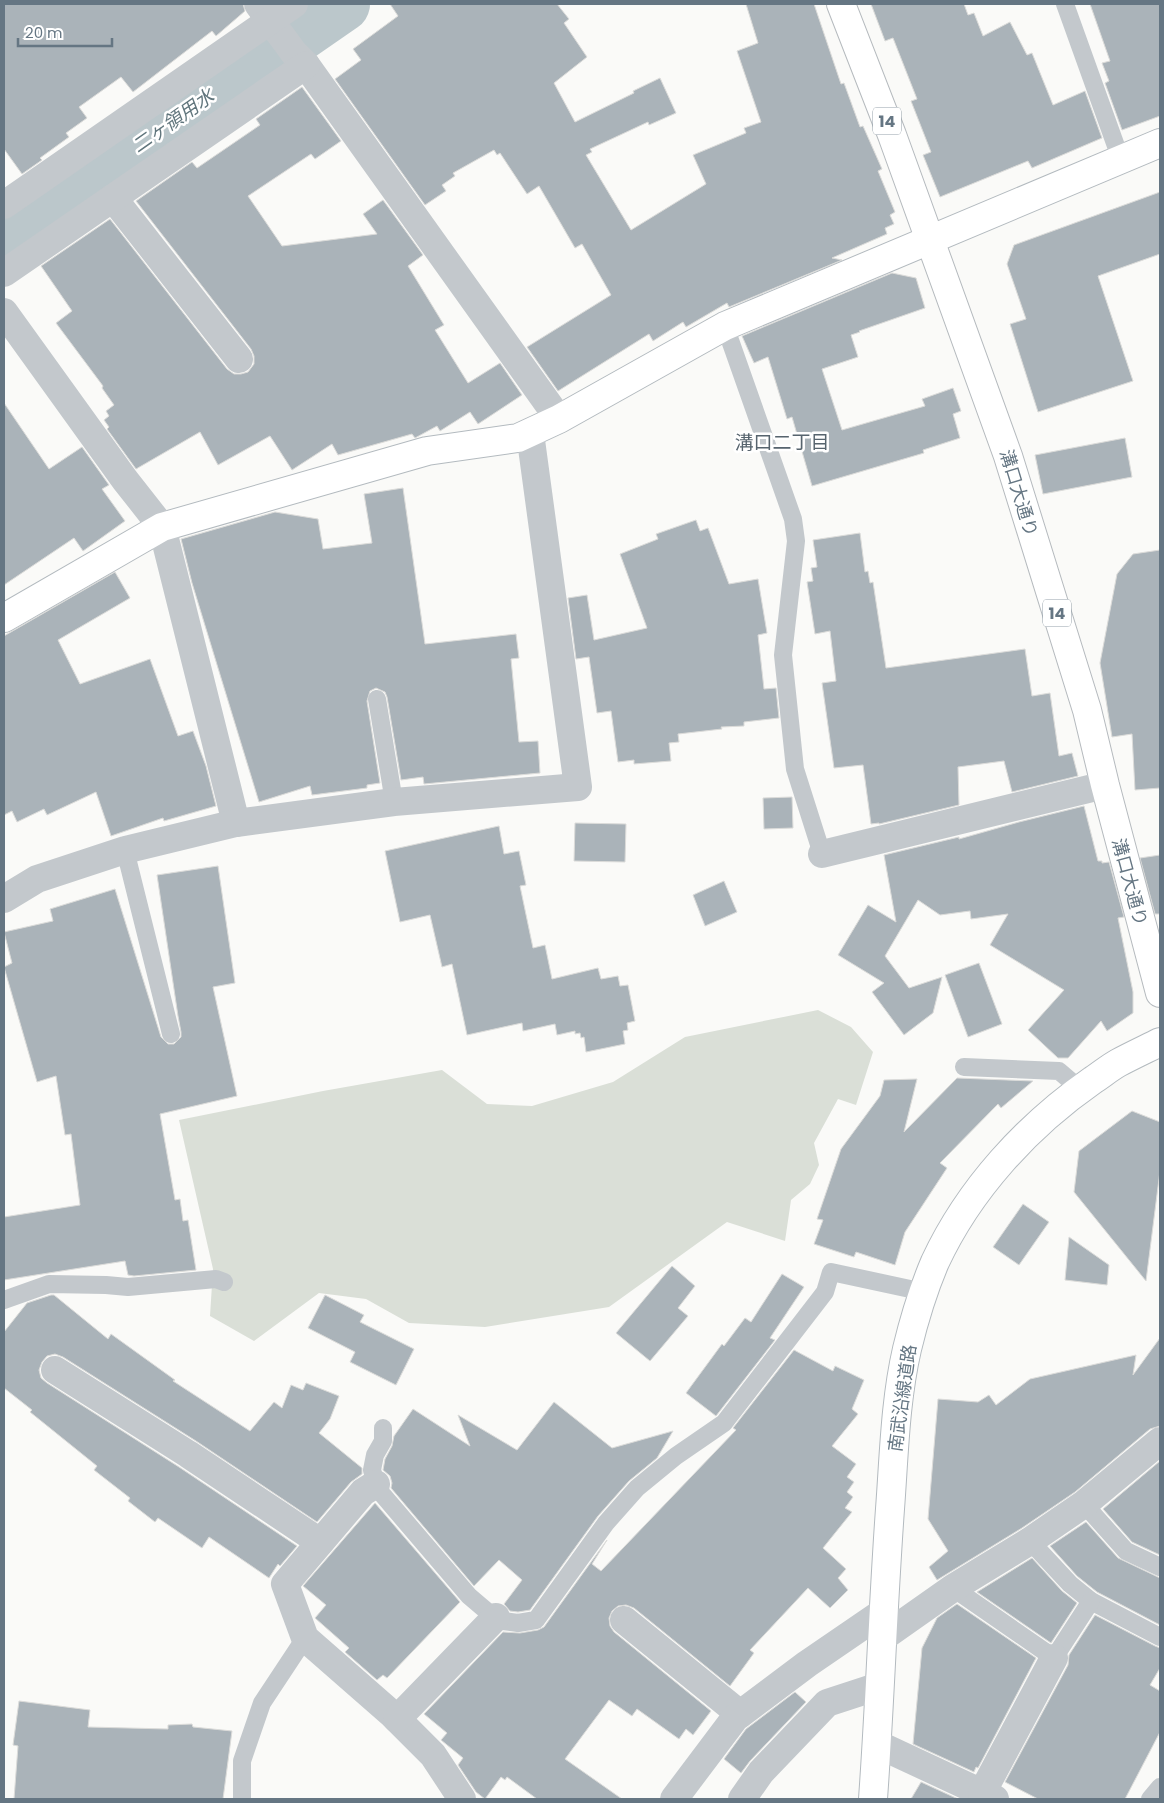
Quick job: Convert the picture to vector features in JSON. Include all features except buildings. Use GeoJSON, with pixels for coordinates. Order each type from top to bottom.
{"type":"FeatureCollection","features":[{"type":"Feature","properties":{"kind":"street"},"geometry":{"type":"LineString","coordinates":[[4,273],[113,198],[282,35],[294,4]]}},
{"type":"Feature","properties":{"kind":"street","name":"溝口大通り"},"geometry":{"type":"LineString","coordinates":[[841,4],[892,135],[1008,456],[1087,710],[1104,785],[1160,993]]}},
{"type":"Feature","properties":{"kind":"street"},"geometry":{"type":"LineString","coordinates":[[4,205],[282,35]]}},
{"type":"Feature","properties":{"kind":"street"},"geometry":{"type":"LineString","coordinates":[[282,35],[559,418]]}},
{"type":"Feature","properties":{"kind":"street"},"geometry":{"type":"LineString","coordinates":[[4,618],[162,527],[427,451],[518,438],[559,418],[725,326],[1160,144]]}},
{"type":"Feature","properties":{"kind":"street"},"geometry":{"type":"LineString","coordinates":[[113,198],[239,359]]}},
{"type":"Feature","properties":{"kind":"street"},"geometry":{"type":"LineString","coordinates":[[4,312],[125,480],[162,527],[236,823]]}},
{"type":"Feature","properties":{"kind":"street"},"geometry":{"type":"LineString","coordinates":[[4,899],[37,879],[125,850],[236,823],[394,802],[578,787],[530,433]]}},
{"type":"Feature","properties":{"kind":"street"},"geometry":{"type":"LineString","coordinates":[[822,854],[1104,785]]}},
{"type":"Feature","properties":{"kind":"street","name":"南武沿線道路"},"geometry":{"type":"LineString","coordinates":[[873,1799],[882,1625],[897,1409],[909,1343],[924,1292],[936,1262],[951,1234],[987,1179],[1007,1154],[1053,1109],[1080,1089],[1117,1064],[1160,1042]]}},
{"type":"Feature","properties":{"kind":"street"},"geometry":{"type":"LineString","coordinates":[[55,1370],[188,1454],[320,1542]]}},
{"type":"Feature","properties":{"kind":"street"},"geometry":{"type":"LineString","coordinates":[[674,1799],[735,1718],[807,1664],[953,1588],[1030,1541],[1084,1504],[1160,1441]]}},
{"type":"Feature","properties":{"kind":"street"},"geometry":{"type":"LineString","coordinates":[[376,1484],[363,1492],[285,1584],[305,1638],[397,1719],[433,1755],[462,1799]]}},
{"type":"Feature","properties":{"kind":"street"},"geometry":{"type":"LineString","coordinates":[[397,1719],[496,1617]]}},
{"type":"Feature","properties":{"kind":"street"},"geometry":{"type":"LineString","coordinates":[[624,1620],[740,1714]]}},
{"type":"Feature","properties":{"kind":"street"},"geometry":{"type":"LineString","coordinates":[[877,1744],[989,1796],[1054,1658]]}},
{"type":"Feature","properties":{"kind":"street"},"geometry":{"type":"LineString","coordinates":[[742,1799],[761,1772],[827,1704],[879,1686]]}},
{"type":"Feature","properties":{"kind":"lane"},"geometry":{"type":"LineString","coordinates":[[1065,4],[1121,160]]}},
{"type":"Feature","properties":{"kind":"lane"},"geometry":{"type":"LineString","coordinates":[[725,326],[793,519],[796,541],[783,655],[795,770],[822,854]]}},
{"type":"Feature","properties":{"kind":"lane"},"geometry":{"type":"LineString","coordinates":[[377,699],[394,802]]}},
{"type":"Feature","properties":{"kind":"lane"},"geometry":{"type":"LineString","coordinates":[[125,850],[171,1034]]}},
{"type":"Feature","properties":{"kind":"lane"},"geometry":{"type":"LineString","coordinates":[[964,1066],[1059,1071],[1080,1089]]}},
{"type":"Feature","properties":{"kind":"lane"},"geometry":{"type":"LineString","coordinates":[[384,1428],[383,1441],[375,1455],[372,1470],[376,1484],[382,1494],[469,1596],[503,1621],[518,1623],[536,1620],[606,1522],[636,1488],[676,1456],[724,1424],[825,1292],[831,1272],[924,1292]]}},
{"type":"Feature","properties":{"kind":"lane"},"geometry":{"type":"LineString","coordinates":[[4,1300],[49,1284],[128,1287],[216,1279],[224,1282]]}},
{"type":"Feature","properties":{"kind":"lane"},"geometry":{"type":"LineString","coordinates":[[1084,1504],[1126,1551],[1160,1567]]}},
{"type":"Feature","properties":{"kind":"lane"},"geometry":{"type":"LineString","coordinates":[[1030,1541],[1070,1584],[1091,1601],[1160,1637]]}},
{"type":"Feature","properties":{"kind":"lane"},"geometry":{"type":"LineString","coordinates":[[953,1588],[1054,1658],[1091,1601]]}},
{"type":"Feature","properties":{"kind":"lane"},"geometry":{"type":"LineString","coordinates":[[242,1799],[242,1761],[262,1703],[305,1638]]}},
{"type":"Feature","properties":{"kind":"lane"},"geometry":{"type":"LineString","coordinates":[[1150,1799],[1160,1787]]}},
{"type":"Feature","properties":{"kind":"shaded area"},"geometry":{"type":"Polygon","coordinates":[[[818,1010],[851,1027],[873,1052],[856,1105],[838,1099],[814,1143],[819,1165],[810,1184],[791,1200],[785,1241],[727,1222],[609,1307],[485,1327],[409,1323],[366,1299],[319,1293],[254,1341],[210,1316],[213,1269],[179,1120],[323,1091],[442,1070],[487,1104],[532,1106],[613,1082],[685,1037],[818,1010]]]}},
{"type":"Feature","properties":{"kind":"waterway","name":"二ヶ領用水"},"geometry":{"type":"LineString","coordinates":[[4,238],[342,4]]}},
{"type":"Feature","properties":{"kind":"district","name":"溝口二丁目"},"geometry":{"type":"Point","coordinates":[782,442]}}]}
